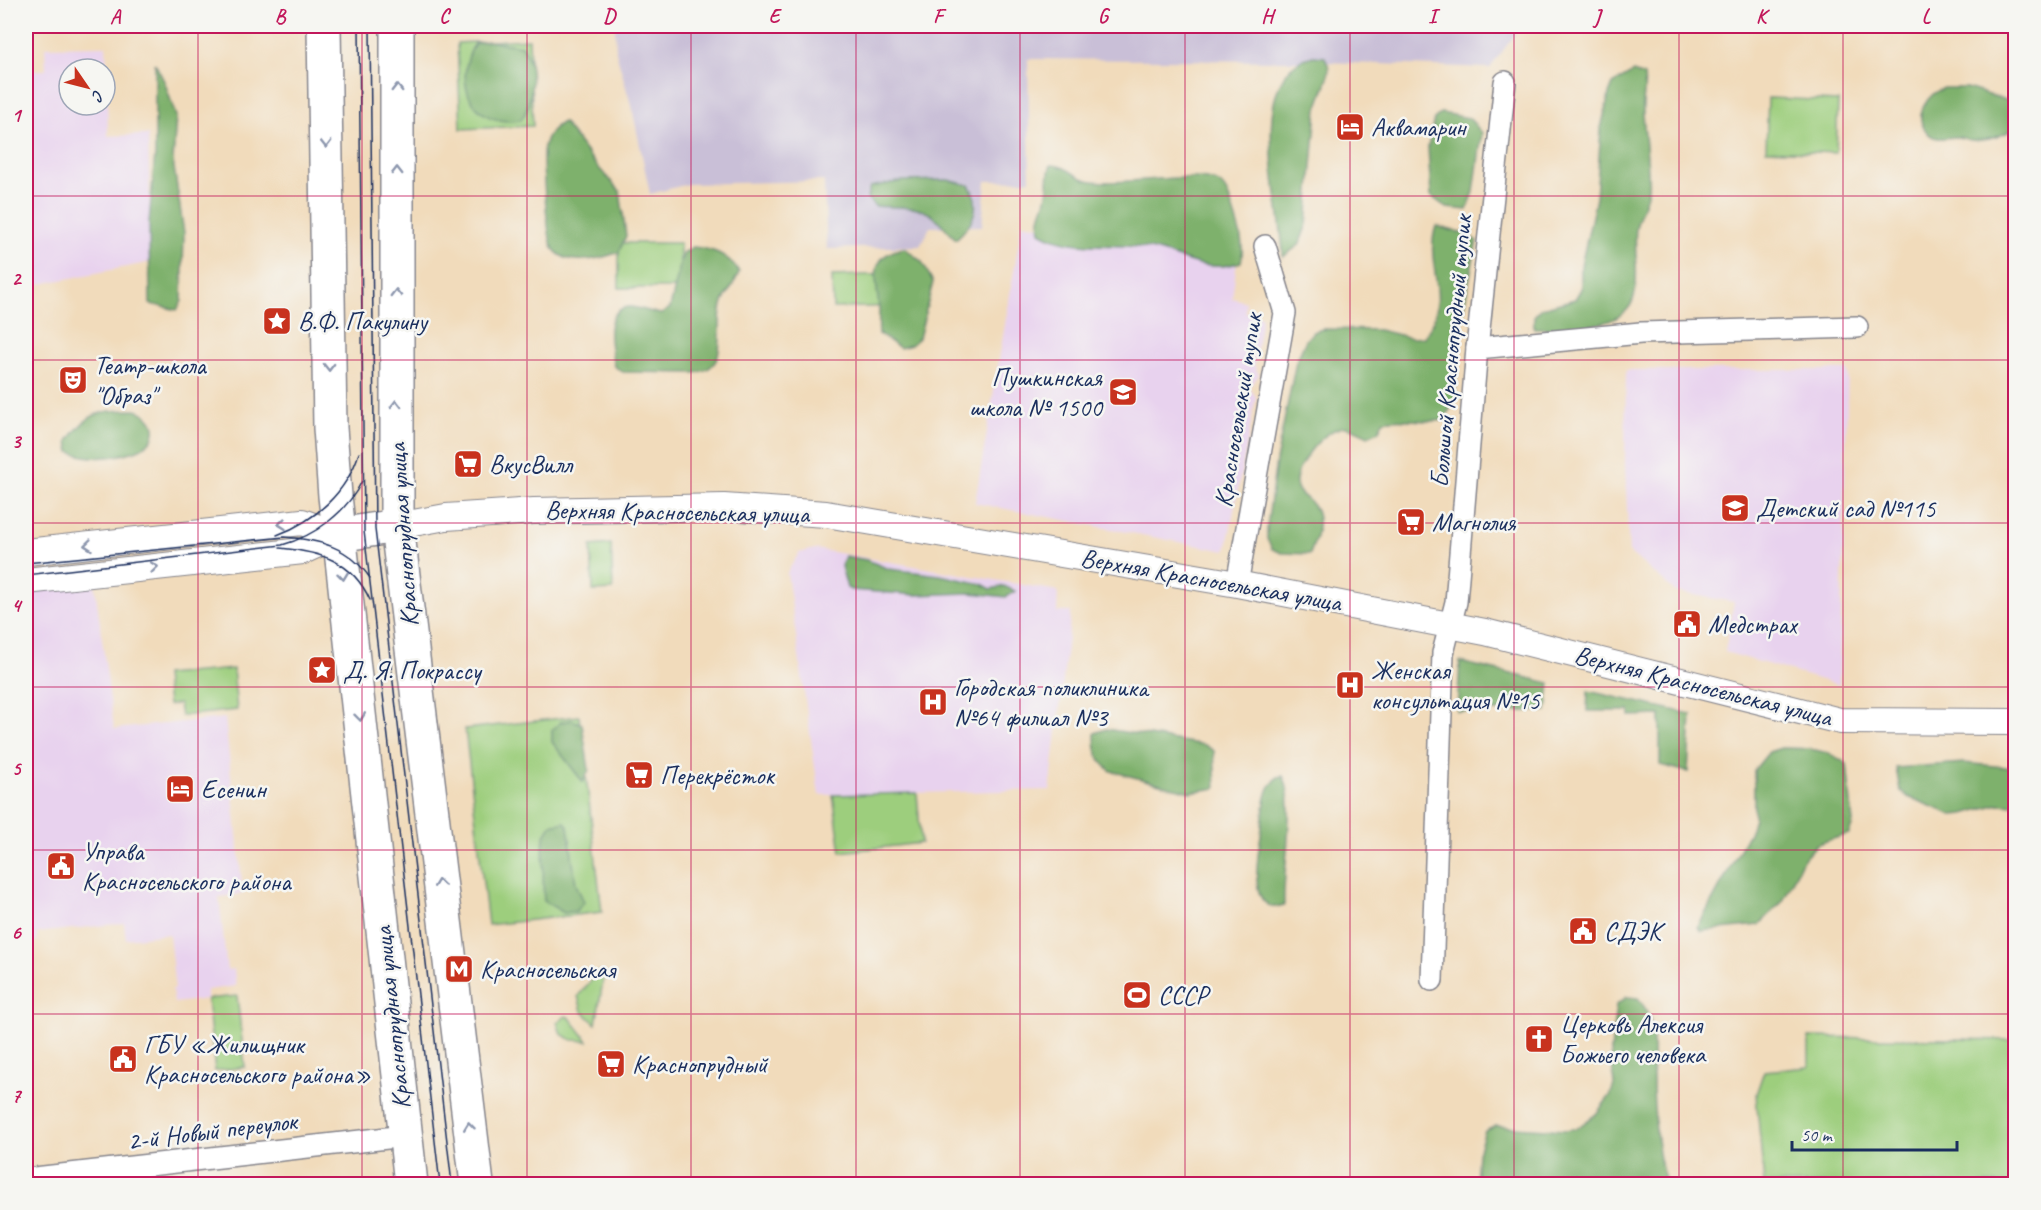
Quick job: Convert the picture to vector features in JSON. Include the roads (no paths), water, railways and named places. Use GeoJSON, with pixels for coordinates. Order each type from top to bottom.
{"type":"FeatureCollection","features":[{"type":"Feature","properties":{"kind":"main road","name":"Краснопрудная улица"},"geometry":{"type":"LineString","coordinates":[[324,26],[330,428],[338,535],[411,1185]]}},
{"type":"Feature","properties":{"kind":"main road","name":"Краснопрудная улица"},"geometry":{"type":"LineString","coordinates":[[397,26],[397,526],[477,1185]]}},
{"type":"Feature","properties":{"kind":"main road"},"geometry":{"type":"LineString","coordinates":[[338,535],[397,526]]}},
{"type":"Feature","properties":{"kind":"street","name":"Большой Краснопрудный тупик"},"geometry":{"type":"LineString","coordinates":[[1432,980],[1443,653],[1456,602],[1477,348],[1506,82]]}},
{"type":"Feature","properties":{"kind":"street","name":"Красносельский тупик"},"geometry":{"type":"LineString","coordinates":[[1237,584],[1285,313],[1265,246]]}},
{"type":"Feature","properties":{"kind":"street"},"geometry":{"type":"LineString","coordinates":[[1477,348],[1641,333],[1857,327]]}},
{"type":"Feature","properties":{"kind":"street","name":"Верхняя Красносельская улица"},"geometry":{"type":"LineString","coordinates":[[397,526],[512,511],[759,508],[826,514],[1237,584],[1449,625],[1574,653],[1840,721],[2016,722]]}},
{"type":"Feature","properties":{"kind":"street"},"geometry":{"type":"LineString","coordinates":[[26,552],[302,522],[338,535]]}},
{"type":"Feature","properties":{"kind":"street"},"geometry":{"type":"LineString","coordinates":[[26,581],[303,551],[338,535]]}},
{"type":"Feature","properties":{"kind":"street","name":"2-й Новый переулок"},"geometry":{"type":"LineString","coordinates":[[26,1179],[405,1136]]}},
{"type":"Feature","properties":{"kind":"tram line"},"geometry":{"type":"LineString","coordinates":[[359,26],[364,531],[440,1184]]}},
{"type":"Feature","properties":{"kind":"tram line"},"geometry":{"type":"LineString","coordinates":[[370,26],[375,529],[452,1184]]}},
{"type":"Feature","properties":{"kind":"tram line"},"geometry":{"type":"LineString","coordinates":[[277,535],[304,522],[328,503],[346,480],[359,453]]}},
{"type":"Feature","properties":{"kind":"tram line"},"geometry":{"type":"LineString","coordinates":[[26,575],[282,545],[306,536],[329,521],[348,503],[362,481]]}},
{"type":"Feature","properties":{"kind":"tram line"},"geometry":{"type":"LineString","coordinates":[[26,563],[284,537],[310,540],[343,552],[370,578]]}},
{"type":"Feature","properties":{"kind":"tram line"},"geometry":{"type":"LineString","coordinates":[[280,548],[308,552],[333,560],[354,576],[363,586],[370,600]]}},
{"type":"Feature","properties":{"kind":"place","name":"Аквамарин"},"geometry":{"type":"Point","coordinates":[1350,127]}},
{"type":"Feature","properties":{"kind":"place","name":"В.Ф. Пакулину"},"geometry":{"type":"Point","coordinates":[277,321]}},
{"type":"Feature","properties":{"kind":"place","name":"Театр-школа \"Образ\""},"geometry":{"type":"Point","coordinates":[73,380]}},
{"type":"Feature","properties":{"kind":"place","name":"Пушкинская школа № 1500"},"geometry":{"type":"Point","coordinates":[1123,392]}},
{"type":"Feature","properties":{"kind":"place","name":"ВкусВилл"},"geometry":{"type":"Point","coordinates":[468,464]}},
{"type":"Feature","properties":{"kind":"place","name":"Детский сад №115"},"geometry":{"type":"Point","coordinates":[1735,508]}},
{"type":"Feature","properties":{"kind":"place","name":"Магнолия"},"geometry":{"type":"Point","coordinates":[1411,522]}},
{"type":"Feature","properties":{"kind":"place","name":"Медстрах"},"geometry":{"type":"Point","coordinates":[1687,624]}},
{"type":"Feature","properties":{"kind":"place","name":"Д. Я. Покрассу"},"geometry":{"type":"Point","coordinates":[322,670]}},
{"type":"Feature","properties":{"kind":"place","name":"Женская консультация №15"},"geometry":{"type":"Point","coordinates":[1350,685]}},
{"type":"Feature","properties":{"kind":"place","name":"Городская поликлиника №64 филиал №3"},"geometry":{"type":"Point","coordinates":[933,702]}},
{"type":"Feature","properties":{"kind":"place","name":"Перекрёсток"},"geometry":{"type":"Point","coordinates":[639,775]}},
{"type":"Feature","properties":{"kind":"place","name":"Есенин"},"geometry":{"type":"Point","coordinates":[180,789]}},
{"type":"Feature","properties":{"kind":"place","name":"Управа Красносельского района"},"geometry":{"type":"Point","coordinates":[61,866]}},
{"type":"Feature","properties":{"kind":"place","name":"СДЭК"},"geometry":{"type":"Point","coordinates":[1583,931]}},
{"type":"Feature","properties":{"kind":"place","name":"Красносельская"},"geometry":{"type":"Point","coordinates":[459,969]}},
{"type":"Feature","properties":{"kind":"place","name":"СССР"},"geometry":{"type":"Point","coordinates":[1137,995]}},
{"type":"Feature","properties":{"kind":"place","name":"Церковь Алексия Божьего человека"},"geometry":{"type":"Point","coordinates":[1539,1039]}},
{"type":"Feature","properties":{"kind":"place","name":"ГБУ «Жилищник Красносельского района»"},"geometry":{"type":"Point","coordinates":[123,1059]}},
{"type":"Feature","properties":{"kind":"place","name":"Краснопрудный"},"geometry":{"type":"Point","coordinates":[611,1064]}}]}
